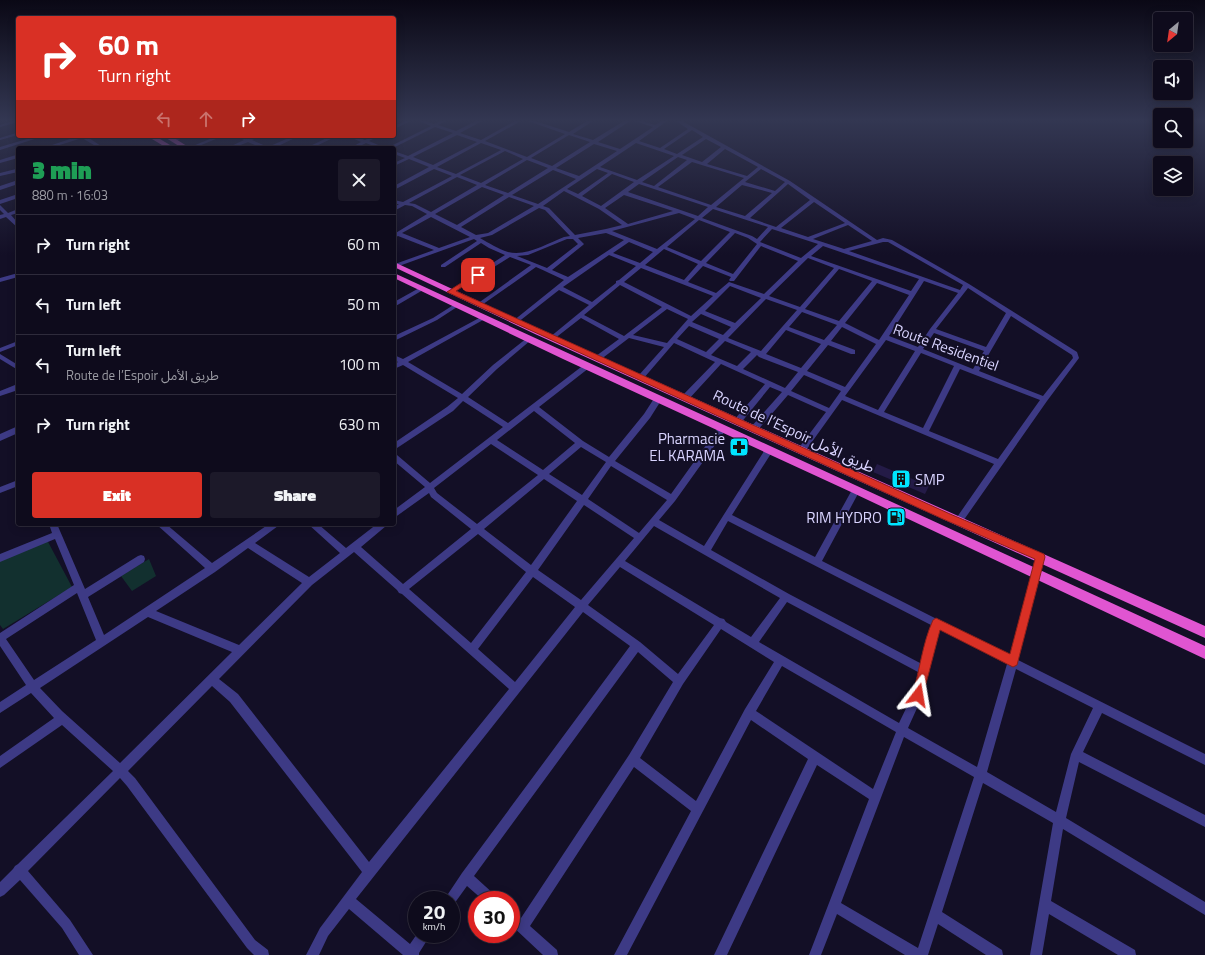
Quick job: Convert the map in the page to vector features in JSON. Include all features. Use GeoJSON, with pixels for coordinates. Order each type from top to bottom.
{"type":"FeatureCollection","features":[{"type":"Feature","properties":{"kind":"highway","name":"Route de l’Espoir طريق الأمل"},"geometry":{"type":"LineString","coordinates":[[396,268],[642,377],[801,451],[1205,632]]}},
{"type":"Feature","properties":{"kind":"highway","name":"Route de l’Espoir طريق الأمل"},"geometry":{"type":"LineString","coordinates":[[396,269],[421,289],[482,319],[529,339],[856,490],[1036,576],[1205,652]]}},
{"type":"Feature","properties":{"kind":"street"},"geometry":{"type":"LineString","coordinates":[[429,166],[548,210],[580,242],[580,246],[547,271]]}},
{"type":"Feature","properties":{"kind":"street"},"geometry":{"type":"LineString","coordinates":[[396,187],[436,166]]}},
{"type":"Feature","properties":{"kind":"street"},"geometry":{"type":"LineString","coordinates":[[396,208],[475,166]]}},
{"type":"Feature","properties":{"kind":"street"},"geometry":{"type":"LineString","coordinates":[[396,235],[515,166]]}},
{"type":"Feature","properties":{"kind":"street"},"geometry":{"type":"LineString","coordinates":[[546,166],[579,178]]}},
{"type":"Feature","properties":{"kind":"street"},"geometry":{"type":"LineString","coordinates":[[456,228],[556,166]]}},
{"type":"Feature","properties":{"kind":"street"},"geometry":{"type":"LineString","coordinates":[[601,208],[662,166]]}},
{"type":"Feature","properties":{"kind":"street"},"geometry":{"type":"LineString","coordinates":[[654,187],[683,166]]}},
{"type":"Feature","properties":{"kind":"street"},"geometry":{"type":"LineString","coordinates":[[709,166],[749,178]]}},
{"type":"Feature","properties":{"kind":"street"},"geometry":{"type":"LineString","coordinates":[[396,268],[437,250],[475,237],[490,234],[537,207],[563,188],[597,167],[961,292]]}},
{"type":"Feature","properties":{"kind":"street"},"geometry":{"type":"LineString","coordinates":[[552,338],[580,316],[618,282],[658,252],[761,167],[788,182],[847,224],[876,242]]}},
{"type":"Feature","properties":{"kind":"street"},"geometry":{"type":"LineString","coordinates":[[0,175],[16,171]]}},
{"type":"Feature","properties":{"kind":"street"},"geometry":{"type":"LineString","coordinates":[[579,196],[612,172]]}},
{"type":"Feature","properties":{"kind":"street"},"geometry":{"type":"LineString","coordinates":[[746,218],[774,192],[788,182]]}},
{"type":"Feature","properties":{"kind":"street"},"geometry":{"type":"LineString","coordinates":[[0,188],[16,183]]}},
{"type":"Feature","properties":{"kind":"street"},"geometry":{"type":"LineString","coordinates":[[742,183],[774,192]]}},
{"type":"Feature","properties":{"kind":"street"},"geometry":{"type":"LineString","coordinates":[[563,188],[601,208],[626,225]]}},
{"type":"Feature","properties":{"kind":"street"},"geometry":{"type":"LineString","coordinates":[[624,193],[700,218],[759,242],[804,258],[838,267],[913,294]]}},
{"type":"Feature","properties":{"kind":"street"},"geometry":{"type":"LineString","coordinates":[[0,202],[16,197]]}},
{"type":"Feature","properties":{"kind":"street"},"geometry":{"type":"LineString","coordinates":[[642,377],[690,321],[729,284],[759,242],[774,228],[813,200]]}},
{"type":"Feature","properties":{"kind":"street"},"geometry":{"type":"LineString","coordinates":[[396,203],[402,205],[413,205],[498,250],[568,280]]}},
{"type":"Feature","properties":{"kind":"street"},"geometry":{"type":"LineString","coordinates":[[0,207],[16,224]]}},
{"type":"Feature","properties":{"kind":"street"},"geometry":{"type":"LineString","coordinates":[[451,292],[510,254],[526,254],[574,236],[607,231],[679,211]]}},
{"type":"Feature","properties":{"kind":"street"},"geometry":{"type":"LineString","coordinates":[[0,217],[16,212]]}},
{"type":"Feature","properties":{"kind":"street"},"geometry":{"type":"LineString","coordinates":[[808,239],[847,224]]}},
{"type":"Feature","properties":{"kind":"street"},"geometry":{"type":"LineString","coordinates":[[607,231],[658,252]]}},
{"type":"Feature","properties":{"kind":"street"},"geometry":{"type":"LineString","coordinates":[[686,282],[702,263],[734,231]]}},
{"type":"Feature","properties":{"kind":"street"},"geometry":{"type":"LineString","coordinates":[[396,235],[437,250]]}},
{"type":"Feature","properties":{"kind":"street"},"geometry":{"type":"LineString","coordinates":[[515,322],[558,287],[628,240]]}},
{"type":"Feature","properties":{"kind":"street"},"geometry":{"type":"LineString","coordinates":[[844,251],[883,240],[890,241],[967,285],[1075,354],[1076,358],[1044,399],[958,522]]}},
{"type":"Feature","properties":{"kind":"street"},"geometry":{"type":"LineString","coordinates":[[443,266],[481,241]]}},
{"type":"Feature","properties":{"kind":"street"},"geometry":{"type":"LineString","coordinates":[[706,356],[804,258],[822,244]]}},
{"type":"Feature","properties":{"kind":"street"},"geometry":{"type":"LineString","coordinates":[[663,247],[735,277]]}},
{"type":"Feature","properties":{"kind":"street"},"geometry":{"type":"LineString","coordinates":[[608,253],[717,295]]}},
{"type":"Feature","properties":{"kind":"street"},"geometry":{"type":"LineString","coordinates":[[479,305],[534,266]]}},
{"type":"Feature","properties":{"kind":"street"},"geometry":{"type":"LineString","coordinates":[[737,370],[786,328],[838,267]]}},
{"type":"Feature","properties":{"kind":"street"},"geometry":{"type":"LineString","coordinates":[[0,279],[16,276]]}},
{"type":"Feature","properties":{"kind":"street"},"geometry":{"type":"LineString","coordinates":[[729,284],[882,340],[923,278]]}},
{"type":"Feature","properties":{"kind":"street"},"geometry":{"type":"LineString","coordinates":[[754,429],[787,391],[875,281]]}},
{"type":"Feature","properties":{"kind":"street"},"geometry":{"type":"LineString","coordinates":[[618,282],[667,306],[690,321],[724,338],[846,390]]}},
{"type":"Feature","properties":{"kind":"street"},"geometry":{"type":"LineString","coordinates":[[880,413],[932,330],[967,285]]}},
{"type":"Feature","properties":{"kind":"street"},"geometry":{"type":"LineString","coordinates":[[558,287],[592,304]]}},
{"type":"Feature","properties":{"kind":"street"},"geometry":{"type":"LineString","coordinates":[[396,305],[421,289]]}},
{"type":"Feature","properties":{"kind":"street"},"geometry":{"type":"LineString","coordinates":[[396,338],[435,319],[455,306]]}},
{"type":"Feature","properties":{"kind":"street"},"geometry":{"type":"LineString","coordinates":[[598,358],[625,336],[667,306]]}},
{"type":"Feature","properties":{"kind":"street"},"geometry":{"type":"LineString","coordinates":[[700,311],[735,326]]}},
{"type":"Feature","properties":{"kind":"street"},"geometry":{"type":"LineString","coordinates":[[975,372],[986,350],[1009,313]]}},
{"type":"Feature","properties":{"kind":"street"},"geometry":{"type":"LineString","coordinates":[[580,316],[625,336],[671,343],[706,356],[830,411]]}},
{"type":"Feature","properties":{"kind":"street"},"geometry":{"type":"LineString","coordinates":[[396,366],[482,319]]}},
{"type":"Feature","properties":{"kind":"street"},"geometry":{"type":"LineString","coordinates":[[786,328],[853,352]]}},
{"type":"Feature","properties":{"kind":"street"},"geometry":{"type":"LineString","coordinates":[[932,330],[986,350]]}},
{"type":"Feature","properties":{"kind":"street"},"geometry":{"type":"LineString","coordinates":[[396,446],[450,409],[495,367],[529,339]]}},
{"type":"Feature","properties":{"kind":"street","name":"Route Residentiel"},"geometry":{"type":"LineString","coordinates":[[801,451],[882,340],[920,350],[1044,399]]}},
{"type":"Feature","properties":{"kind":"street"},"geometry":{"type":"LineString","coordinates":[[0,350],[16,344]]}},
{"type":"Feature","properties":{"kind":"street"},"geometry":{"type":"LineString","coordinates":[[0,356],[16,367]]}},
{"type":"Feature","properties":{"kind":"street"},"geometry":{"type":"LineString","coordinates":[[396,358],[509,427]]}},
{"type":"Feature","properties":{"kind":"street"},"geometry":{"type":"LineString","coordinates":[[685,398],[719,362]]}},
{"type":"Feature","properties":{"kind":"street"},"geometry":{"type":"LineString","coordinates":[[925,432],[958,365]]}},
{"type":"Feature","properties":{"kind":"street"},"geometry":{"type":"LineString","coordinates":[[396,513],[429,486],[535,408],[588,366]]}},
{"type":"Feature","properties":{"kind":"street"},"geometry":{"type":"LineString","coordinates":[[737,422],[769,384]]}},
{"type":"Feature","properties":{"kind":"street"},"geometry":{"type":"LineString","coordinates":[[0,394],[16,388]]}},
{"type":"Feature","properties":{"kind":"street"},"geometry":{"type":"LineString","coordinates":[[841,397],[1000,463]]}},
{"type":"Feature","properties":{"kind":"street"},"geometry":{"type":"LineString","coordinates":[[471,650],[532,571],[610,462],[647,416],[658,399]]}},
{"type":"Feature","properties":{"kind":"street"},"geometry":{"type":"LineString","coordinates":[[535,408],[580,443],[672,499]]}},
{"type":"Feature","properties":{"kind":"street"},"geometry":{"type":"LineString","coordinates":[[312,955],[324,932],[369,872],[581,606],[672,499],[722,429]]}},
{"type":"Feature","properties":{"kind":"street"},"geometry":{"type":"LineString","coordinates":[[0,438],[16,430]]}},
{"type":"Feature","properties":{"kind":"street"},"geometry":{"type":"LineString","coordinates":[[490,440],[542,476],[640,538]]}},
{"type":"Feature","properties":{"kind":"street"},"geometry":{"type":"LineString","coordinates":[[402,590],[542,476],[580,443]]}},
{"type":"Feature","properties":{"kind":"street"},"geometry":{"type":"LineString","coordinates":[[705,551],[728,517],[768,450]]}},
{"type":"Feature","properties":{"kind":"street"},"geometry":{"type":"LineString","coordinates":[[396,459],[429,486],[441,500],[532,571],[637,645],[679,681]]}},
{"type":"Feature","properties":{"kind":"street"},"geometry":{"type":"LineString","coordinates":[[0,490],[16,484]]}},
{"type":"Feature","properties":{"kind":"street"},"geometry":{"type":"LineString","coordinates":[[817,562],[856,490]]}},
{"type":"Feature","properties":{"kind":"street"},"geometry":{"type":"LineString","coordinates":[[728,517],[1205,760]]}},
{"type":"Feature","properties":{"kind":"street"},"geometry":{"type":"LineString","coordinates":[[653,521],[786,597],[923,670]]}},
{"type":"Feature","properties":{"kind":"street"},"geometry":{"type":"LineString","coordinates":[[54,526],[102,642]]}},
{"type":"Feature","properties":{"kind":"street"},"geometry":{"type":"LineString","coordinates":[[162,526],[212,569]]}},
{"type":"Feature","properties":{"kind":"street"},"geometry":{"type":"LineString","coordinates":[[0,708],[212,569],[248,543],[268,526]]}},
{"type":"Feature","properties":{"kind":"street"},"geometry":{"type":"LineString","coordinates":[[315,526],[350,550],[402,590],[515,688]]}},
{"type":"Feature","properties":{"kind":"street"},"geometry":{"type":"LineString","coordinates":[[0,891],[19,870],[239,650],[309,582],[380,526]]}},
{"type":"Feature","properties":{"kind":"street"},"geometry":{"type":"LineString","coordinates":[[0,558],[57,535]]}},
{"type":"Feature","properties":{"kind":"street"},"geometry":{"type":"LineString","coordinates":[[248,543],[309,582]]}},
{"type":"Feature","properties":{"kind":"street"},"geometry":{"type":"LineString","coordinates":[[922,955],[980,776],[1013,662],[1040,557]]}},
{"type":"Feature","properties":{"kind":"street"},"geometry":{"type":"LineString","coordinates":[[82,596],[141,559]]}},
{"type":"Feature","properties":{"kind":"street"},"geometry":{"type":"LineString","coordinates":[[619,562],[721,622],[780,660],[902,729],[1205,909]]}},
{"type":"Feature","properties":{"kind":"street"},"geometry":{"type":"LineString","coordinates":[[78,587],[0,638],[33,687],[49,705],[120,770],[251,944],[263,955]]}},
{"type":"Feature","properties":{"kind":"street"},"geometry":{"type":"LineString","coordinates":[[753,643],[786,597]]}},
{"type":"Feature","properties":{"kind":"street"},"geometry":{"type":"LineString","coordinates":[[147,612],[239,650]]}},
{"type":"Feature","properties":{"kind":"street"},"geometry":{"type":"LineString","coordinates":[[552,955],[522,927],[633,759],[679,681],[721,622]]}},
{"type":"Feature","properties":{"kind":"street"},"geometry":{"type":"LineString","coordinates":[[816,955],[902,729],[918,695],[923,670],[936,623]]}},
{"type":"Feature","properties":{"kind":"street"},"geometry":{"type":"LineString","coordinates":[[456,891],[637,645]]}},
{"type":"Feature","properties":{"kind":"street"},"geometry":{"type":"LineString","coordinates":[[620,955],[749,713],[780,660]]}},
{"type":"Feature","properties":{"kind":"street"},"geometry":{"type":"LineString","coordinates":[[211,679],[234,698],[369,872]]}},
{"type":"Feature","properties":{"kind":"street"},"geometry":{"type":"LineString","coordinates":[[1036,955],[1059,821],[1076,754],[1099,707]]}},
{"type":"Feature","properties":{"kind":"street"},"geometry":{"type":"LineString","coordinates":[[749,713],[876,797]]}},
{"type":"Feature","properties":{"kind":"street"},"geometry":{"type":"LineString","coordinates":[[0,763],[63,718]]}},
{"type":"Feature","properties":{"kind":"street"},"geometry":{"type":"LineString","coordinates":[[1076,754],[1205,821]]}},
{"type":"Feature","properties":{"kind":"street"},"geometry":{"type":"LineString","coordinates":[[720,955],[815,758]]}},
{"type":"Feature","properties":{"kind":"street"},"geometry":{"type":"LineString","coordinates":[[633,759],[698,809]]}},
{"type":"Feature","properties":{"kind":"street"},"geometry":{"type":"LineString","coordinates":[[19,870],[66,924],[87,955]]}},
{"type":"Feature","properties":{"kind":"street"},"geometry":{"type":"LineString","coordinates":[[466,877],[482,891]]}},
{"type":"Feature","properties":{"kind":"street"},"geometry":{"type":"LineString","coordinates":[[348,900],[412,954],[419,943]]}},
{"type":"Feature","properties":{"kind":"street"},"geometry":{"type":"LineString","coordinates":[[1044,904],[1130,955]]}},
{"type":"Feature","properties":{"kind":"street"},"geometry":{"type":"LineString","coordinates":[[835,906],[917,955]]}},
{"type":"Feature","properties":{"kind":"street"},"geometry":{"type":"LineString","coordinates":[[936,915],[997,955]]}},
{"type":"Feature","properties":{"kind":"green space"},"geometry":{"type":"Polygon","coordinates":[[[47,540],[72,587],[3,629],[0,625],[0,561],[47,540]]]}},
{"type":"Feature","properties":{"kind":"green space"},"geometry":{"type":"Polygon","coordinates":[[[149,559],[156,576],[132,591],[121,576],[149,559]]]}},
{"type":"Feature","properties":{"kind":"building","name":"SMP"},"geometry":{"type":"Polygon","coordinates":[[[877,464],[929,486],[925,494],[873,472],[877,464]]]}},
{"type":"Feature","properties":{"kind":"place","name":"Pharmacie EL KARAMA"},"geometry":{"type":"Point","coordinates":[739,447]}},
{"type":"Feature","properties":{"kind":"place","name":"SMP"},"geometry":{"type":"Point","coordinates":[901,479]}},
{"type":"Feature","properties":{"kind":"place","name":"RIM HYDRO"},"geometry":{"type":"Point","coordinates":[896,517]}},
{"type":"Feature","properties":{"kind":"route"},"geometry":{"type":"LineString","coordinates":[[478,275],[451,292],[642,377],[946,517],[1040,557],[1013,662],[936,623],[923,670],[918,695]]}}]}
